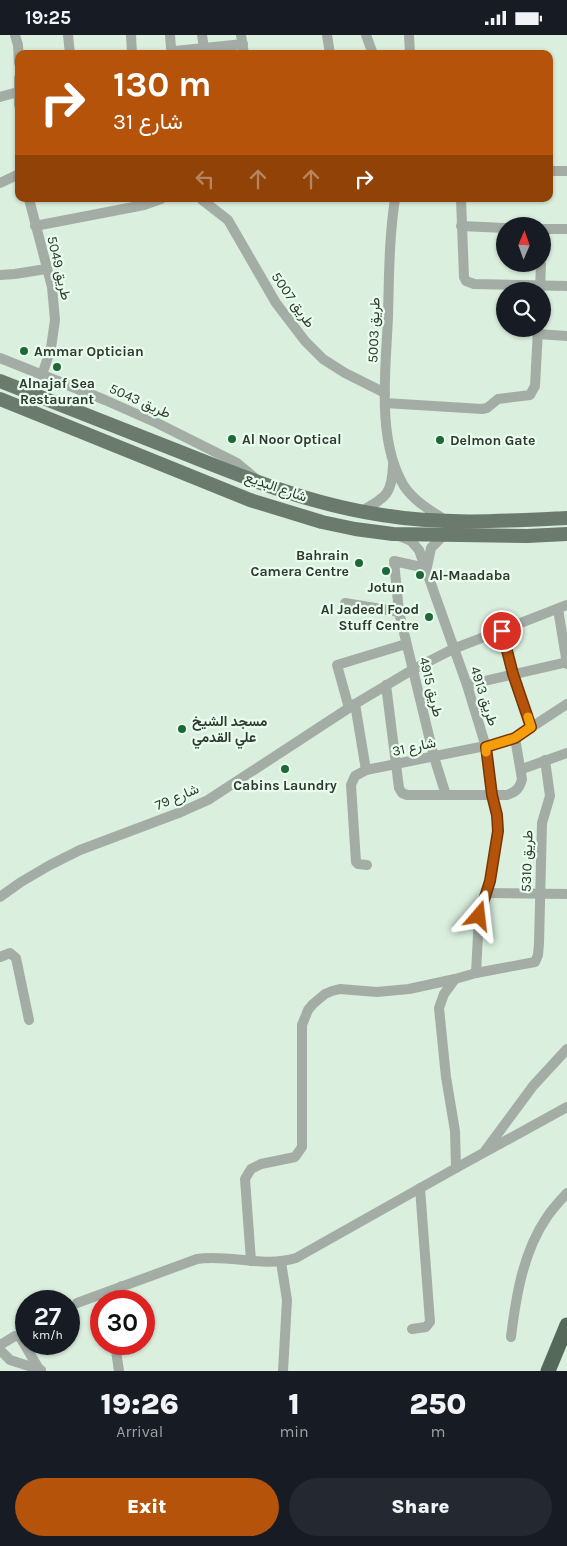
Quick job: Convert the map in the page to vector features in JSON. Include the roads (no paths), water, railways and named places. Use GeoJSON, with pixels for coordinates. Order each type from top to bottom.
{"type":"FeatureCollection","features":[{"type":"Feature","properties":{"kind":"highway"},"geometry":{"type":"LineString","coordinates":[[548,1371],[567,1325]]}},
{"type":"Feature","properties":{"kind":"highway"},"geometry":{"type":"LineString","coordinates":[[554,1371],[567,1345]]}},
{"type":"Feature","properties":{"kind":"main road","name":"شارع البديع"},"geometry":{"type":"LineString","coordinates":[[0,381],[261,484],[360,512],[445,520],[567,518]]}},
{"type":"Feature","properties":{"kind":"main road","name":"شارع البديع"},"geometry":{"type":"LineString","coordinates":[[0,399],[250,500],[322,522],[393,534],[527,536],[567,534]]}},
{"type":"Feature","properties":{"kind":"street"},"geometry":{"type":"LineString","coordinates":[[15,35],[18,50]]}},
{"type":"Feature","properties":{"kind":"street"},"geometry":{"type":"LineString","coordinates":[[68,35],[70,50]]}},
{"type":"Feature","properties":{"kind":"street"},"geometry":{"type":"LineString","coordinates":[[131,35],[132,50]]}},
{"type":"Feature","properties":{"kind":"street"},"geometry":{"type":"LineString","coordinates":[[170,35],[174,50]]}},
{"type":"Feature","properties":{"kind":"street"},"geometry":{"type":"LineString","coordinates":[[202,35],[204,49]]}},
{"type":"Feature","properties":{"kind":"street"},"geometry":{"type":"LineString","coordinates":[[329,50],[327,36],[339,35]]}},
{"type":"Feature","properties":{"kind":"street"},"geometry":{"type":"LineString","coordinates":[[366,35],[372,50]]}},
{"type":"Feature","properties":{"kind":"street"},"geometry":{"type":"LineString","coordinates":[[409,35],[410,50]]}},
{"type":"Feature","properties":{"kind":"street"},"geometry":{"type":"LineString","coordinates":[[190,50],[243,44]]}},
{"type":"Feature","properties":{"kind":"street"},"geometry":{"type":"LineString","coordinates":[[0,97],[15,92]]}},
{"type":"Feature","properties":{"kind":"street"},"geometry":{"type":"LineString","coordinates":[[553,171],[567,169]]}},
{"type":"Feature","properties":{"kind":"street"},"geometry":{"type":"LineString","coordinates":[[0,183],[15,176]]}},
{"type":"Feature","properties":{"kind":"street","name":"طريق 5049"},"geometry":{"type":"LineString","coordinates":[[29,202],[52,287],[55,320],[51,348],[42,375]]}},
{"type":"Feature","properties":{"kind":"street","name":"طريق 5049"},"geometry":{"type":"LineString","coordinates":[[34,226],[152,202]]}},
{"type":"Feature","properties":{"kind":"street","name":"طريق 5007"},"geometry":{"type":"LineString","coordinates":[[205,202],[228,220],[276,303],[305,341],[331,363],[385,398]]}},
{"type":"Feature","properties":{"kind":"street","name":"طريق 5003"},"geometry":{"type":"LineString","coordinates":[[395,202],[390,229],[385,398],[388,436],[393,461],[404,485],[418,502],[445,520]]}},
{"type":"Feature","properties":{"kind":"street"},"geometry":{"type":"LineString","coordinates":[[461,202],[464,277],[466,281],[474,284],[496,286]]}},
{"type":"Feature","properties":{"kind":"street"},"geometry":{"type":"LineString","coordinates":[[461,226],[496,228]]}},
{"type":"Feature","properties":{"kind":"street"},"geometry":{"type":"LineString","coordinates":[[551,229],[567,229]]}},
{"type":"Feature","properties":{"kind":"street"},"geometry":{"type":"LineString","coordinates":[[0,275],[46,269]]}},
{"type":"Feature","properties":{"kind":"street"},"geometry":{"type":"LineString","coordinates":[[551,288],[567,286]]}},
{"type":"Feature","properties":{"kind":"street"},"geometry":{"type":"LineString","coordinates":[[551,334],[567,336]]}},
{"type":"Feature","properties":{"kind":"street"},"geometry":{"type":"LineString","coordinates":[[385,398],[482,409],[487,408],[498,399],[530,395],[535,386],[537,337]]}},
{"type":"Feature","properties":{"kind":"street","name":"طريق 5043"},"geometry":{"type":"LineString","coordinates":[[0,358],[149,419],[236,463],[261,484]]}},
{"type":"Feature","properties":{"kind":"street","name":"طريق 5003"},"geometry":{"type":"LineString","coordinates":[[360,512],[388,493],[392,485],[393,461]]}},
{"type":"Feature","properties":{"kind":"street","name":"طريق 4913"},"geometry":{"type":"LineString","coordinates":[[393,534],[414,543],[419,550],[467,685],[486,747],[498,831],[490,881],[479,916],[476,973]]}},
{"type":"Feature","properties":{"kind":"street"},"geometry":{"type":"LineString","coordinates":[[426,568],[431,548],[444,535]]}},
{"type":"Feature","properties":{"kind":"street","name":"طريق 4915"},"geometry":{"type":"LineString","coordinates":[[426,568],[394,561],[399,612],[406,644],[434,757],[446,795]]}},
{"type":"Feature","properties":{"kind":"street"},"geometry":{"type":"LineString","coordinates":[[345,603],[399,612]]}},
{"type":"Feature","properties":{"kind":"street"},"geometry":{"type":"LineString","coordinates":[[467,685],[567,663],[562,607]]}},
{"type":"Feature","properties":{"kind":"street","name":"شارع 79"},"geometry":{"type":"LineString","coordinates":[[0,897],[21,882],[80,850],[208,800],[352,706],[412,670],[453,649],[562,607]]}},
{"type":"Feature","properties":{"kind":"street"},"geometry":{"type":"LineString","coordinates":[[502,631],[513,674],[531,727]]}},
{"type":"Feature","properties":{"kind":"street","name":"طريق 4915"},"geometry":{"type":"LineString","coordinates":[[352,706],[338,665],[406,644]]}},
{"type":"Feature","properties":{"kind":"street"},"geometry":{"type":"LineString","coordinates":[[386,685],[399,788],[402,793],[412,796],[508,795],[521,785],[522,769],[515,738]]}},
{"type":"Feature","properties":{"kind":"street","name":"شارع 31"},"geometry":{"type":"LineString","coordinates":[[366,771],[486,747],[515,738],[567,704]]}},
{"type":"Feature","properties":{"kind":"street"},"geometry":{"type":"LineString","coordinates":[[352,706],[366,771],[355,775],[351,785],[356,862],[367,865]]}},
{"type":"Feature","properties":{"kind":"street"},"geometry":{"type":"LineString","coordinates":[[522,769],[567,753]]}},
{"type":"Feature","properties":{"kind":"street","name":"طريق 5310"},"geometry":{"type":"LineString","coordinates":[[476,973],[533,964],[538,955],[542,823],[550,796],[545,760]]}},
{"type":"Feature","properties":{"kind":"street"},"geometry":{"type":"LineString","coordinates":[[486,893],[567,894]]}},
{"type":"Feature","properties":{"kind":"street"},"geometry":{"type":"LineString","coordinates":[[0,957],[10,953],[16,958],[29,1020]]}},
{"type":"Feature","properties":{"kind":"street"},"geometry":{"type":"LineString","coordinates":[[251,1261],[245,1179],[251,1169],[261,1164],[294,1157],[302,1147],[302,1025],[308,1010],[318,998],[340,989],[377,992],[409,989],[476,973]]}},
{"type":"Feature","properties":{"kind":"street"},"geometry":{"type":"LineString","coordinates":[[455,979],[444,994],[439,1008],[448,1087],[455,1125],[456,1167]]}},
{"type":"Feature","properties":{"kind":"street"},"geometry":{"type":"LineString","coordinates":[[482,1154],[533,1086],[567,1049]]}},
{"type":"Feature","properties":{"kind":"street"},"geometry":{"type":"LineString","coordinates":[[80,1302],[197,1259],[213,1258],[280,1262],[303,1255],[456,1167],[567,1107]]}},
{"type":"Feature","properties":{"kind":"street"},"geometry":{"type":"LineString","coordinates":[[412,1329],[426,1327],[430,1322],[420,1188]]}},
{"type":"Feature","properties":{"kind":"street"},"geometry":{"type":"LineString","coordinates":[[511,1337],[515,1298],[532,1244],[547,1216],[567,1193]]}},
{"type":"Feature","properties":{"kind":"street"},"geometry":{"type":"LineString","coordinates":[[280,1262],[287,1300],[283,1371]]}},
{"type":"Feature","properties":{"kind":"street"},"geometry":{"type":"LineString","coordinates":[[121,1290],[122,1286]]}},
{"type":"Feature","properties":{"kind":"street"},"geometry":{"type":"LineString","coordinates":[[0,1345],[15,1336],[20,1337],[42,1370]]}},
{"type":"Feature","properties":{"kind":"street"},"geometry":{"type":"LineString","coordinates":[[0,1350],[10,1361],[42,1370]]}},
{"type":"Feature","properties":{"kind":"street"},"geometry":{"type":"LineString","coordinates":[[116,1355],[119,1371]]}},
{"type":"Feature","properties":{"kind":"place","name":"Ammar Optician"},"geometry":{"type":"Point","coordinates":[24,351]}},
{"type":"Feature","properties":{"kind":"place","name":"Alnajaf Sea Restaurant"},"geometry":{"type":"Point","coordinates":[57,367]}},
{"type":"Feature","properties":{"kind":"place","name":"Al Noor Optical"},"geometry":{"type":"Point","coordinates":[232,439]}},
{"type":"Feature","properties":{"kind":"place","name":"Delmon Gate"},"geometry":{"type":"Point","coordinates":[440,440]}},
{"type":"Feature","properties":{"kind":"place","name":"Bahrain Camera Centre"},"geometry":{"type":"Point","coordinates":[359,563]}},
{"type":"Feature","properties":{"kind":"place","name":"Jotun"},"geometry":{"type":"Point","coordinates":[386,571]}},
{"type":"Feature","properties":{"kind":"place","name":"Al-Maadaba"},"geometry":{"type":"Point","coordinates":[420,575]}},
{"type":"Feature","properties":{"kind":"place","name":"Al Jadeed Food Stuff Centre"},"geometry":{"type":"Point","coordinates":[429,617]}},
{"type":"Feature","properties":{"kind":"place","name":"مسجد الشيخ علي القدمي"},"geometry":{"type":"Point","coordinates":[182,729]}},
{"type":"Feature","properties":{"kind":"place","name":"Cabins Laundry"},"geometry":{"type":"Point","coordinates":[285,769]}}]}
